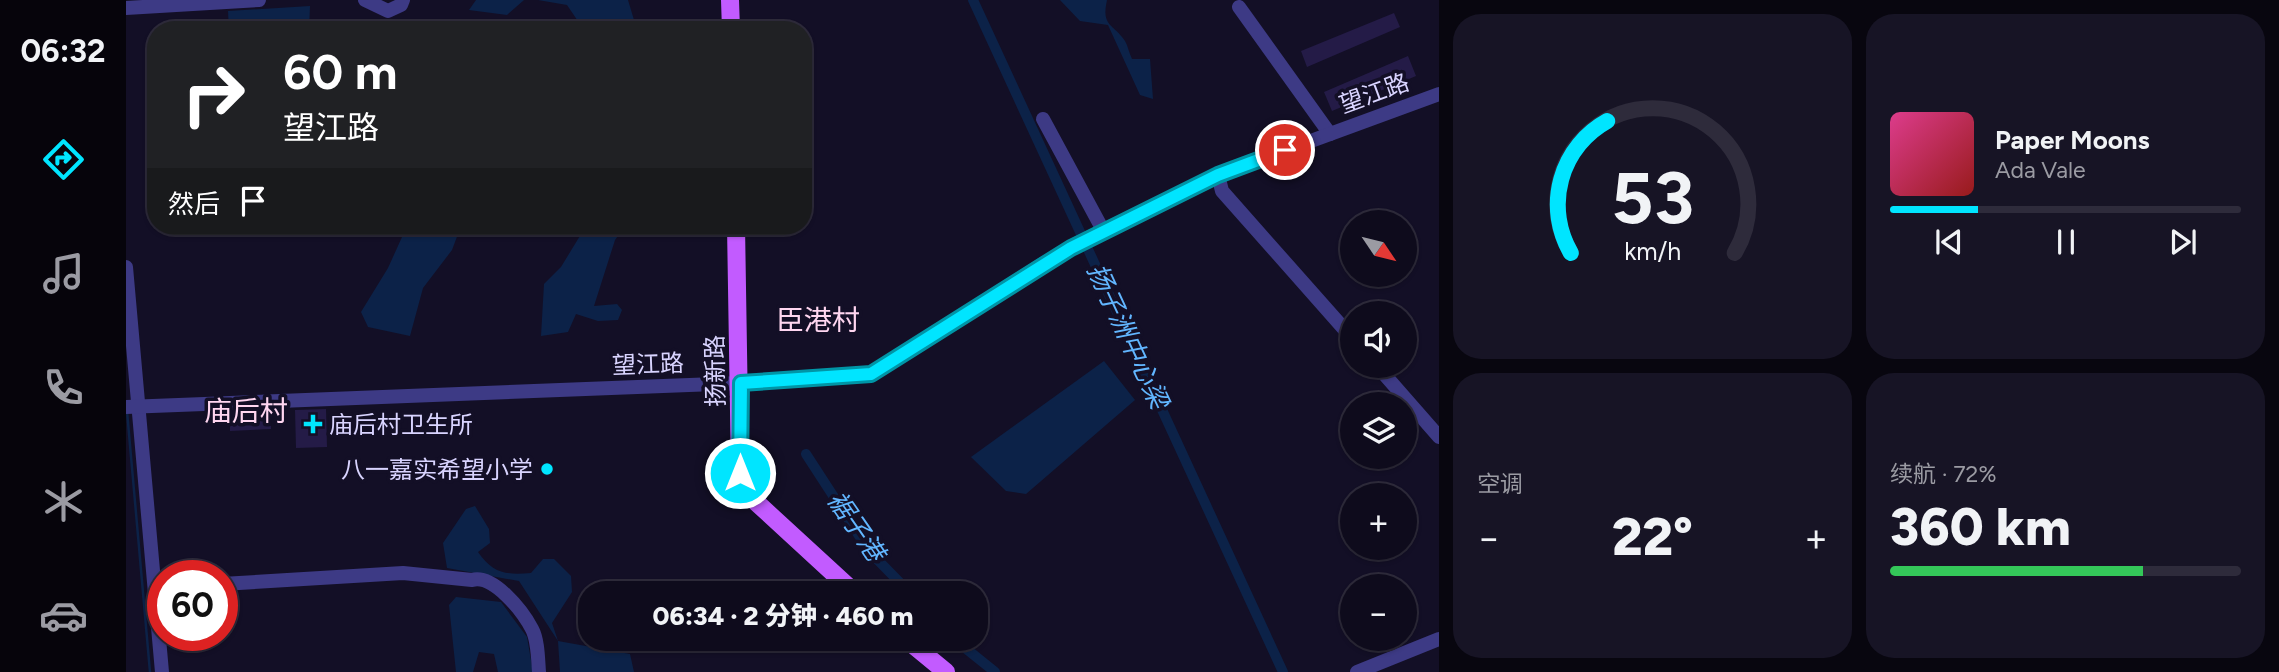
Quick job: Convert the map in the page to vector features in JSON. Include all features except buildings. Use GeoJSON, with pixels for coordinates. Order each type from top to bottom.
{"type":"FeatureCollection","features":[{"type":"Feature","properties":{"kind":"main road"},"geometry":{"type":"LineString","coordinates":[[730,0],[731,21]]}},
{"type":"Feature","properties":{"kind":"main road","name":"扬新路"},"geometry":{"type":"LineString","coordinates":[[736,235],[741,383],[740,473],[756,502],[842,581]]}},
{"type":"Feature","properties":{"kind":"main road"},"geometry":{"type":"LineString","coordinates":[[921,651],[946,672]]}},
{"type":"Feature","properties":{"kind":"street"},"geometry":{"type":"LineString","coordinates":[[126,8],[259,0]]}},
{"type":"Feature","properties":{"kind":"street"},"geometry":{"type":"LineString","coordinates":[[365,0],[388,11],[401,5],[403,0]]}},
{"type":"Feature","properties":{"kind":"street"},"geometry":{"type":"LineString","coordinates":[[1239,7],[1330,134]]}},
{"type":"Feature","properties":{"kind":"street","name":"望江路"},"geometry":{"type":"LineString","coordinates":[[132,406],[741,383],[871,374],[1071,248],[1218,175],[1439,94]]}},
{"type":"Feature","properties":{"kind":"street"},"geometry":{"type":"LineString","coordinates":[[1043,119],[1099,234]]}},
{"type":"Feature","properties":{"kind":"street"},"geometry":{"type":"LineString","coordinates":[[1218,175],[1222,191],[1340,324]]}},
{"type":"Feature","properties":{"kind":"street"},"geometry":{"type":"LineString","coordinates":[[126,267],[132,406],[155,560]]}},
{"type":"Feature","properties":{"kind":"street"},"geometry":{"type":"LineString","coordinates":[[1387,378],[1439,437]]}},
{"type":"Feature","properties":{"kind":"street"},"geometry":{"type":"LineString","coordinates":[[238,583],[402,573],[472,580],[480,578],[494,582],[533,630],[539,672]]}},
{"type":"Feature","properties":{"kind":"street"},"geometry":{"type":"LineString","coordinates":[[1357,672],[1439,639]]}},
{"type":"Feature","properties":{"kind":"street"},"geometry":{"type":"LineString","coordinates":[[161,651],[162,672]]}},
{"type":"Feature","properties":{"kind":"water"},"geometry":{"type":"Polygon","coordinates":[[[476,0],[524,0],[507,15],[469,10],[476,0]]]}},
{"type":"Feature","properties":{"kind":"water"},"geometry":{"type":"Polygon","coordinates":[[[538,0],[628,0],[634,21],[578,21],[567,5],[538,0]]]}},
{"type":"Feature","properties":{"kind":"water"},"geometry":{"type":"Polygon","coordinates":[[[1060,0],[1107,0],[1107,20],[1125,41],[1132,59],[1150,59],[1153,99],[1140,95],[1108,25],[1080,21],[1060,0]]]}},
{"type":"Feature","properties":{"kind":"water"},"geometry":{"type":"Polygon","coordinates":[[[310,6],[309,21],[229,21],[228,11],[310,6]]]}},
{"type":"Feature","properties":{"kind":"water"},"geometry":{"type":"Polygon","coordinates":[[[403,235],[458,235],[452,250],[423,288],[410,336],[368,327],[361,312],[388,268],[403,235]]]}},
{"type":"Feature","properties":{"kind":"water"},"geometry":{"type":"Polygon","coordinates":[[[581,235],[619,235],[594,306],[617,304],[622,310],[618,320],[598,321],[576,314],[568,332],[541,336],[544,284],[561,267],[581,235]]]}},
{"type":"Feature","properties":{"kind":"water"},"geometry":{"type":"Polygon","coordinates":[[[1104,361],[1135,400],[1026,494],[1006,491],[971,457],[1104,361]]]}},
{"type":"Feature","properties":{"kind":"water"},"geometry":{"type":"Polygon","coordinates":[[[475,506],[489,529],[490,543],[478,552],[489,565],[501,572],[531,573],[543,559],[554,559],[571,576],[572,592],[552,623],[558,641],[519,581],[447,568],[443,543],[466,509],[475,506]]]}},
{"type":"Feature","properties":{"kind":"water"},"geometry":{"type":"Polygon","coordinates":[[[456,597],[501,602],[527,637],[533,672],[498,672],[494,654],[479,652],[473,672],[456,672],[449,605],[456,597]]]}},
{"type":"Feature","properties":{"kind":"water"},"geometry":{"type":"Polygon","coordinates":[[[558,641],[578,645],[578,651],[630,654],[634,672],[560,672],[558,641]]]}},
{"type":"Feature","properties":{"kind":"waterway","name":"扬子洲中心梁"},"geometry":{"type":"LineString","coordinates":[[973,0],[1283,672]]}},
{"type":"Feature","properties":{"kind":"waterway"},"geometry":{"type":"LineString","coordinates":[[127,411],[150,672]]}},
{"type":"Feature","properties":{"kind":"waterway","name":"裾子港"},"geometry":{"type":"LineString","coordinates":[[806,454],[869,551],[898,581]]}},
{"type":"Feature","properties":{"kind":"waterway","name":"裾子港"},"geometry":{"type":"LineString","coordinates":[[969,651],[995,672]]}},
{"type":"Feature","properties":{"kind":"place","name":"庙后村卫生所"},"geometry":{"type":"Point","coordinates":[313,424]}},
{"type":"Feature","properties":{"kind":"place","name":"八一嘉实希望小学"},"geometry":{"type":"Point","coordinates":[547,469]}},
{"type":"Feature","properties":{"kind":"district","name":"臣港村"},"geometry":{"type":"Point","coordinates":[818,320]}},
{"type":"Feature","properties":{"kind":"district","name":"庙后村"},"geometry":{"type":"Point","coordinates":[246,411]}},
{"type":"Feature","properties":{"kind":"route"},"geometry":{"type":"LineString","coordinates":[[740,473],[741,383],[871,374],[1071,248],[1218,175],[1285,150]]}}]}
